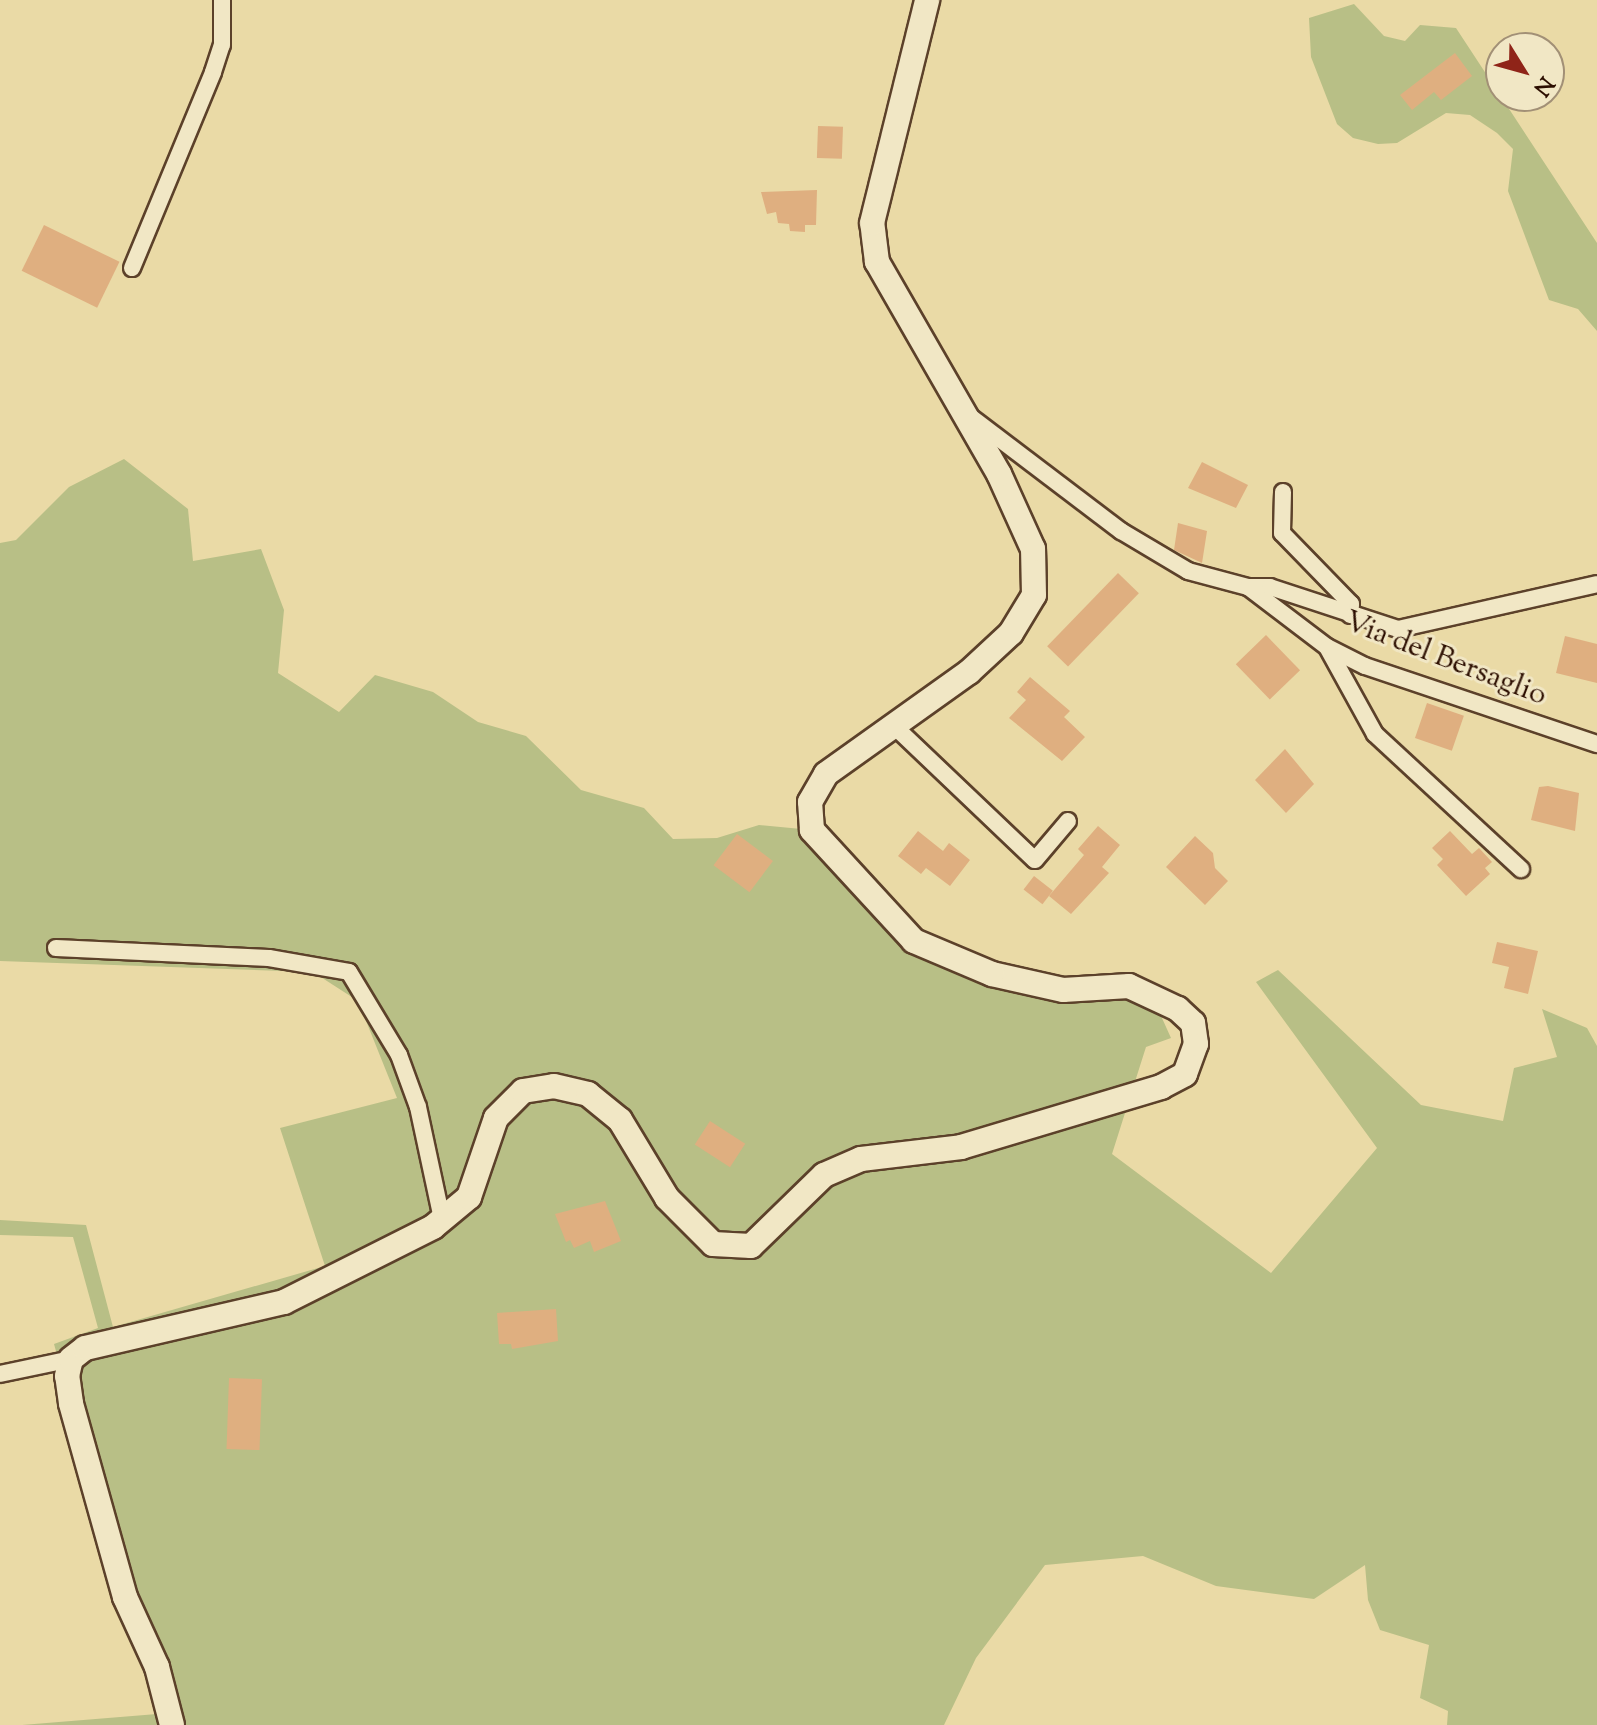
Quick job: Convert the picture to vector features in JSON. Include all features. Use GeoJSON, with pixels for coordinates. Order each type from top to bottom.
{"type":"FeatureCollection","features":[{"type":"Feature","properties":{"kind":"street"},"geometry":{"type":"LineString","coordinates":[[132,268],[213,72],[222,45],[222,0]]}},
{"type":"Feature","properties":{"kind":"street"},"geometry":{"type":"LineString","coordinates":[[0,1374],[71,1359],[85,1348],[284,1302],[364,1264],[442,1219],[469,1197],[496,1118],[523,1091],[554,1086],[588,1094],[620,1120],[667,1198],[713,1244],[751,1246],[824,1175],[861,1159],[961,1147],[1161,1087],[1185,1074],[1196,1044],[1193,1023],[1178,1009],[1129,986],[1063,990],[992,974],[914,941],[812,830],[810,802],[826,774],[969,672],[1011,633],[1034,595],[1033,549],[999,474],[877,262],[872,223],[927,0]]}},
{"type":"Feature","properties":{"kind":"street","name":"Via del Bersaglio"},"geometry":{"type":"LineString","coordinates":[[961,410],[1121,531],[1188,571],[1248,587],[1327,647],[1365,666],[1597,744]]}},
{"type":"Feature","properties":{"kind":"street"},"geometry":{"type":"LineString","coordinates":[[1283,492],[1282,533],[1351,604],[1350,615]]}},
{"type":"Feature","properties":{"kind":"street"},"geometry":{"type":"LineString","coordinates":[[1248,587],[1270,587],[1398,629],[1597,584]]}},
{"type":"Feature","properties":{"kind":"street"},"geometry":{"type":"LineString","coordinates":[[1327,647],[1375,734],[1521,869]]}},
{"type":"Feature","properties":{"kind":"street"},"geometry":{"type":"LineString","coordinates":[[892,724],[1035,860],[1068,821]]}},
{"type":"Feature","properties":{"kind":"street"},"geometry":{"type":"LineString","coordinates":[[56,948],[269,958],[349,972],[373,1006],[413,1094],[442,1219]]}},
{"type":"Feature","properties":{"kind":"street"},"geometry":{"type":"LineString","coordinates":[[71,1359],[67,1376],[71,1403],[125,1597],[157,1667],[172,1725]]}},
{"type":"Feature","properties":{"kind":"green space"},"geometry":{"type":"Polygon","coordinates":[[[1354,4],[1384,36],[1405,41],[1420,25],[1456,28],[1485,72],[1485,112],[1511,112],[1597,243],[1597,331],[1578,309],[1549,300],[1508,191],[1513,149],[1497,133],[1470,115],[1446,113],[1397,143],[1378,144],[1353,138],[1337,124],[1311,57],[1309,18],[1354,4]]]}},
{"type":"Feature","properties":{"kind":"green space"},"geometry":{"type":"Polygon","coordinates":[[[124,459],[188,509],[193,561],[261,549],[284,610],[278,673],[339,712],[375,675],[433,692],[478,722],[526,736],[581,790],[644,808],[673,839],[717,838],[759,825],[812,830],[914,940],[992,974],[1129,986],[1157,1007],[1171,1038],[1146,1047],[1112,1154],[1271,1273],[1377,1148],[1256,982],[1278,970],[1421,1105],[1503,1121],[1514,1068],[1557,1057],[1542,1009],[1587,1028],[1597,1046],[1597,1725],[1447,1725],[1448,1711],[1420,1698],[1429,1645],[1380,1630],[1368,1600],[1365,1565],[1314,1599],[1216,1586],[1143,1556],[1045,1565],[976,1658],[944,1725],[22,1725],[157,1714],[54,1344],[98,1328],[73,1237],[0,1235],[0,1220],[86,1225],[113,1327],[325,1266],[280,1128],[397,1098],[358,1001],[313,972],[0,961],[0,543],[16,540],[69,487],[124,459]]]}},
{"type":"Feature","properties":{"kind":"building"},"geometry":{"type":"Polygon","coordinates":[[[1455,53],[1472,76],[1441,100],[1434,92],[1412,110],[1400,95],[1455,53]]]}},
{"type":"Feature","properties":{"kind":"building"},"geometry":{"type":"Polygon","coordinates":[[[818,126],[843,127],[842,159],[817,158],[818,126]]]}},
{"type":"Feature","properties":{"kind":"building"},"geometry":{"type":"Polygon","coordinates":[[[817,190],[816,225],[805,225],[805,232],[790,231],[789,224],[778,223],[776,212],[767,214],[761,192],[817,190]]]}},
{"type":"Feature","properties":{"kind":"building"},"geometry":{"type":"Polygon","coordinates":[[[44,225],[119,262],[97,308],[22,271],[44,225]]]}},
{"type":"Feature","properties":{"kind":"building"},"geometry":{"type":"Polygon","coordinates":[[[1202,462],[1248,485],[1236,508],[1188,488],[1202,462]]]}},
{"type":"Feature","properties":{"kind":"building"},"geometry":{"type":"Polygon","coordinates":[[[1178,523],[1207,531],[1202,563],[1174,550],[1178,523]]]}},
{"type":"Feature","properties":{"kind":"building"},"geometry":{"type":"Polygon","coordinates":[[[1118,573],[1139,593],[1068,667],[1047,646],[1118,573]]]}},
{"type":"Feature","properties":{"kind":"building"},"geometry":{"type":"Polygon","coordinates":[[[1266,635],[1300,670],[1270,699],[1236,664],[1266,635]]]}},
{"type":"Feature","properties":{"kind":"building"},"geometry":{"type":"Polygon","coordinates":[[[1565,636],[1597,644],[1597,683],[1556,673],[1565,636]]]}},
{"type":"Feature","properties":{"kind":"building"},"geometry":{"type":"Polygon","coordinates":[[[1030,677],[1070,711],[1064,717],[1085,737],[1062,761],[1009,718],[1026,700],[1017,692],[1030,677]]]}},
{"type":"Feature","properties":{"kind":"building"},"geometry":{"type":"Polygon","coordinates":[[[1427,703],[1464,716],[1452,751],[1415,738],[1427,703]]]}},
{"type":"Feature","properties":{"kind":"building"},"geometry":{"type":"Polygon","coordinates":[[[1285,749],[1314,784],[1286,813],[1255,780],[1285,749]]]}},
{"type":"Feature","properties":{"kind":"building"},"geometry":{"type":"Polygon","coordinates":[[[1539,787],[1579,793],[1575,831],[1531,820],[1539,787]]]}},
{"type":"Feature","properties":{"kind":"building"},"geometry":{"type":"Polygon","coordinates":[[[1098,826],[1120,845],[1102,867],[1109,873],[1071,914],[1049,896],[1084,855],[1078,849],[1098,826]]]}},
{"type":"Feature","properties":{"kind":"building"},"geometry":{"type":"Polygon","coordinates":[[[918,831],[943,851],[949,843],[970,860],[950,886],[926,868],[921,874],[898,856],[918,831]]]}},
{"type":"Feature","properties":{"kind":"building"},"geometry":{"type":"Polygon","coordinates":[[[1450,831],[1472,854],[1479,848],[1492,862],[1485,868],[1490,874],[1466,896],[1437,865],[1443,859],[1432,848],[1450,831]]]}},
{"type":"Feature","properties":{"kind":"building"},"geometry":{"type":"Polygon","coordinates":[[[737,834],[773,861],[749,892],[714,865],[737,834]]]}},
{"type":"Feature","properties":{"kind":"building"},"geometry":{"type":"Polygon","coordinates":[[[1195,836],[1213,853],[1215,868],[1228,881],[1205,905],[1166,867],[1195,836]]]}},
{"type":"Feature","properties":{"kind":"building"},"geometry":{"type":"Polygon","coordinates":[[[1034,876],[1053,891],[1042,904],[1024,889],[1034,876]]]}},
{"type":"Feature","properties":{"kind":"building"},"geometry":{"type":"Polygon","coordinates":[[[1497,942],[1538,951],[1528,994],[1504,988],[1509,967],[1492,963],[1497,942]]]}},
{"type":"Feature","properties":{"kind":"building"},"geometry":{"type":"Polygon","coordinates":[[[710,1121],[745,1144],[730,1167],[695,1144],[710,1121]]]}},
{"type":"Feature","properties":{"kind":"building"},"geometry":{"type":"Polygon","coordinates":[[[605,1201],[621,1241],[594,1252],[590,1241],[574,1248],[570,1240],[566,1242],[555,1214],[605,1201]]]}},
{"type":"Feature","properties":{"kind":"building"},"geometry":{"type":"Polygon","coordinates":[[[556,1309],[558,1341],[512,1349],[511,1344],[499,1344],[497,1313],[556,1309]]]}},
{"type":"Feature","properties":{"kind":"building"},"geometry":{"type":"Polygon","coordinates":[[[229,1378],[262,1379],[260,1450],[227,1449],[229,1378]]]}}]}
